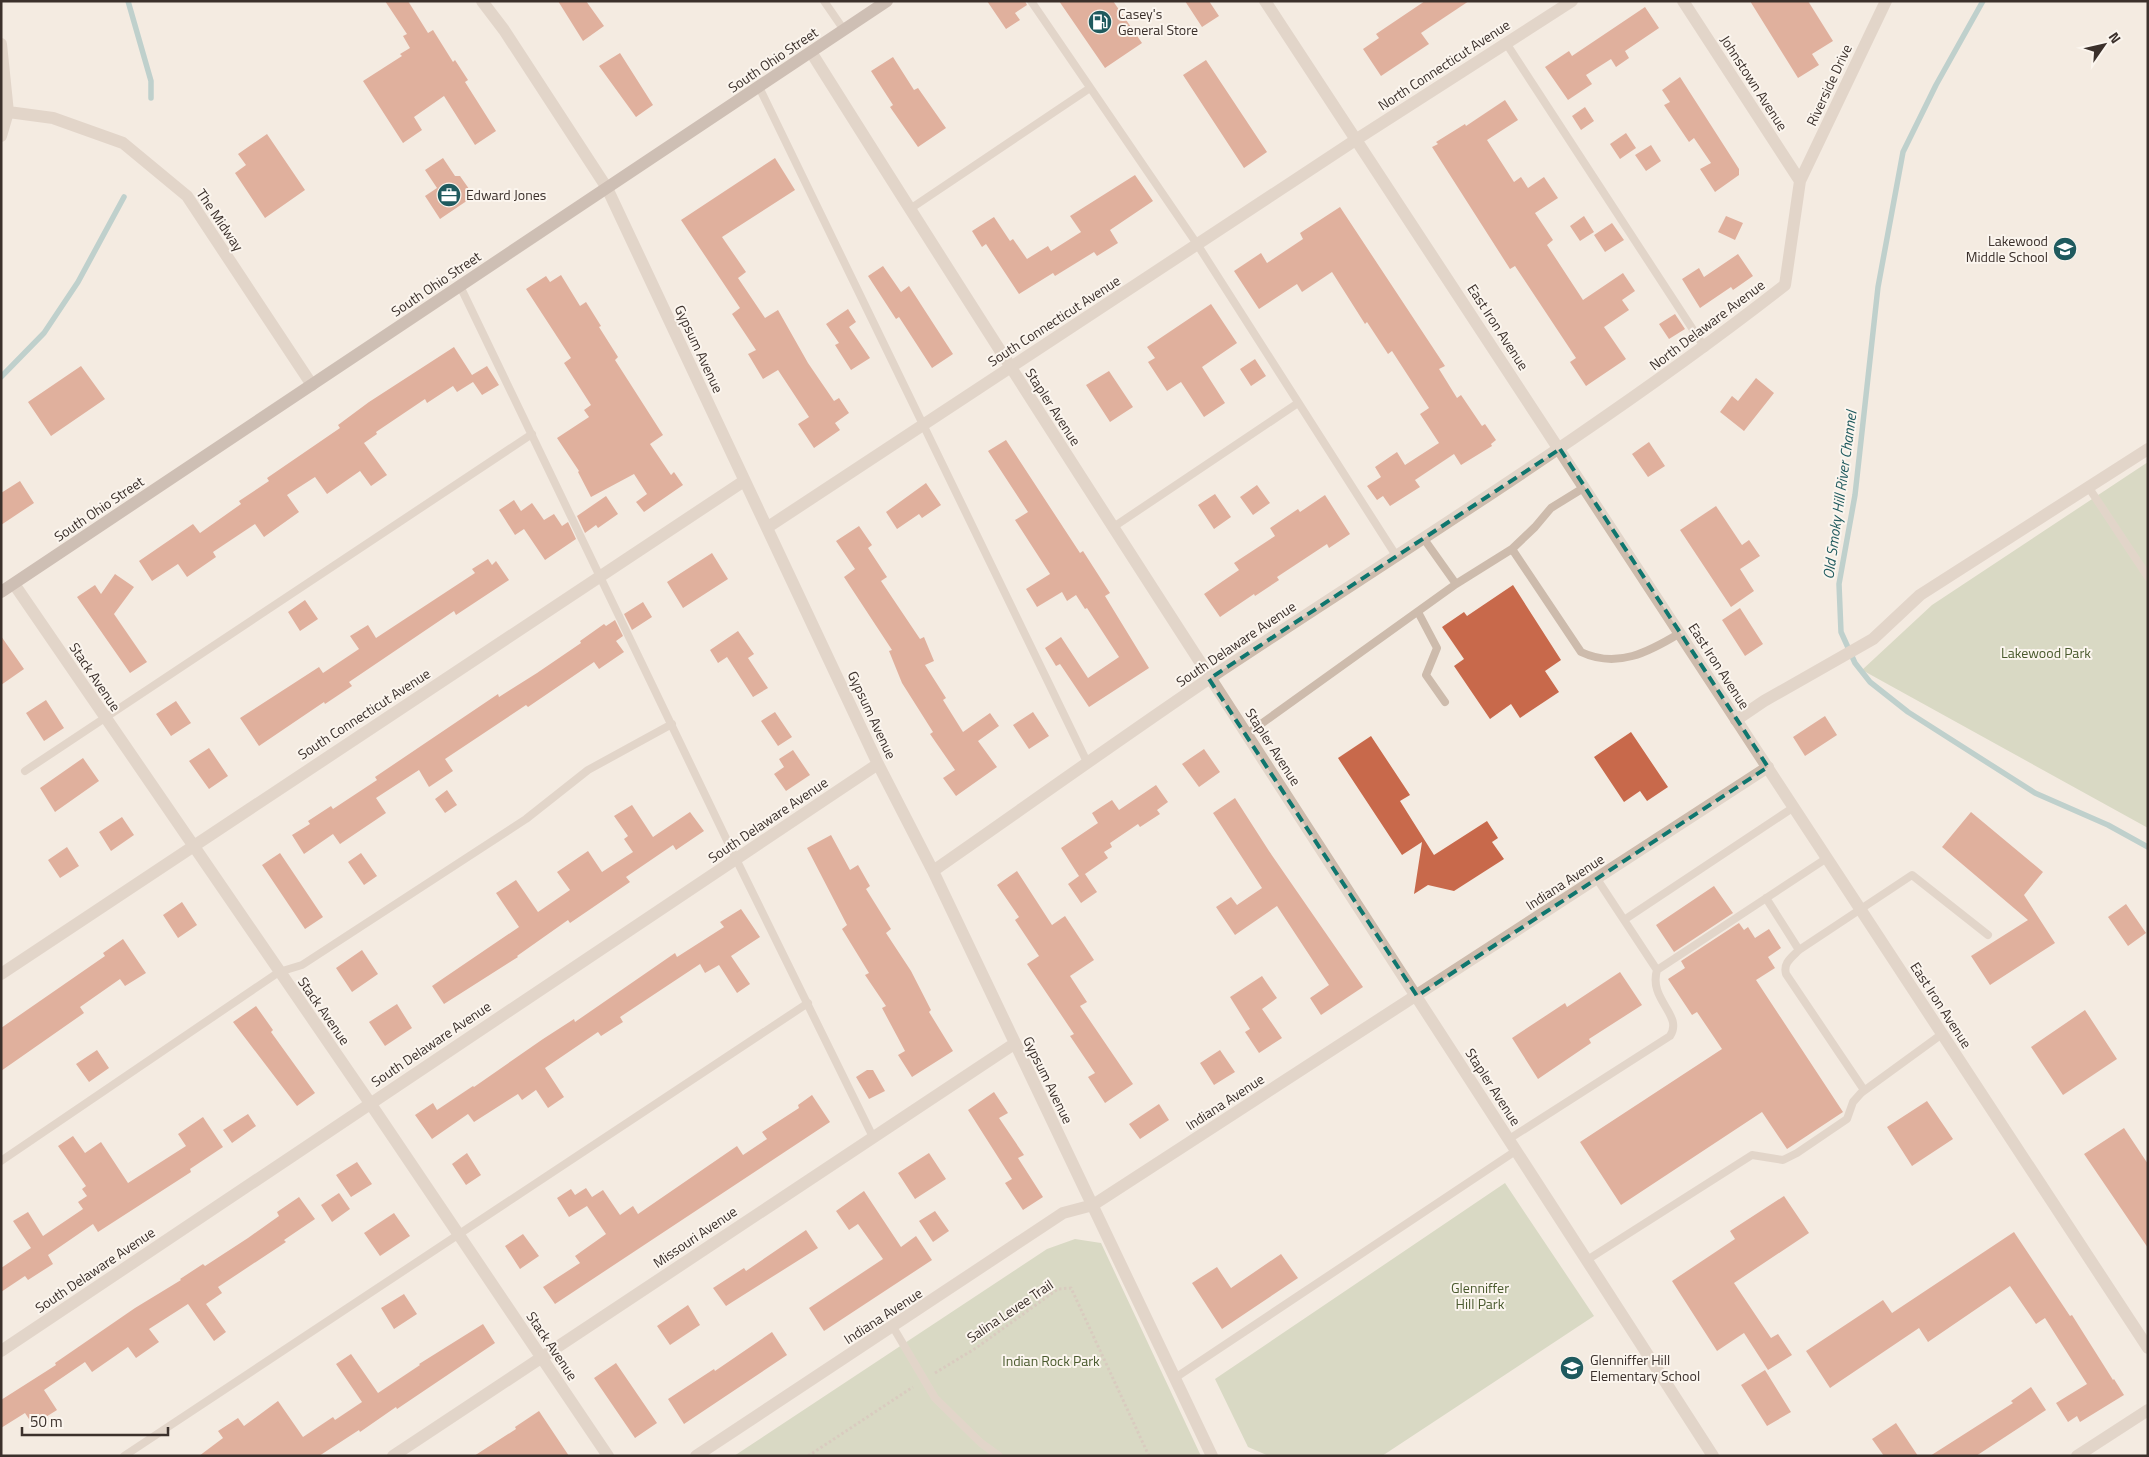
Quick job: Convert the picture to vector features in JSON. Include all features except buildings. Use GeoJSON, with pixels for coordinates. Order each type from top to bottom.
{"type":"FeatureCollection","features":[{"type":"Feature","properties":{"kind":"main road","name":"South Ohio Street"},"geometry":{"type":"LineString","coordinates":[[1,592],[887,1]]}},
{"type":"Feature","properties":{"kind":"street","name":"Gypsum Avenue"},"geometry":{"type":"LineString","coordinates":[[482,1],[504,30],[607,188],[878,764],[933,871],[1212,1456]]}},
{"type":"Feature","properties":{"kind":"street","name":"East Iron Avenue"},"geometry":{"type":"LineString","coordinates":[[1266,1],[2148,1348]]}},
{"type":"Feature","properties":{"kind":"street","name":"North Connecticut Avenue"},"geometry":{"type":"LineString","coordinates":[[1357,139],[1572,1]]}},
{"type":"Feature","properties":{"kind":"street","name":"Johnstown Avenue"},"geometry":{"type":"LineString","coordinates":[[1683,1],[1800,181]]}},
{"type":"Feature","properties":{"kind":"street","name":"Riverside Drive"},"geometry":{"type":"LineString","coordinates":[[1800,181],[1886,1]]}},
{"type":"Feature","properties":{"kind":"street"},"geometry":{"type":"LineString","coordinates":[[1,44],[5,111],[1,136]]}},
{"type":"Feature","properties":{"kind":"street","name":"Stapler Avenue"},"geometry":{"type":"LineString","coordinates":[[811,52],[1209,679],[1418,996],[1713,1456]]}},
{"type":"Feature","properties":{"kind":"street","name":"The Midway"},"geometry":{"type":"LineString","coordinates":[[5,111],[53,118],[123,143],[187,196],[312,385]]}},
{"type":"Feature","properties":{"kind":"street","name":"South Connecticut Avenue"},"geometry":{"type":"LineString","coordinates":[[768,527],[1357,139]]}},
{"type":"Feature","properties":{"kind":"street","name":"North Delaware Avenue"},"geometry":{"type":"LineString","coordinates":[[1560,449],[1705,348],[1785,285],[1800,181]]}},
{"type":"Feature","properties":{"kind":"street","name":"South Delaware Avenue"},"geometry":{"type":"LineString","coordinates":[[933,871],[1209,679],[1560,449]]}},
{"type":"Feature","properties":{"kind":"street"},"geometry":{"type":"LineString","coordinates":[[1736,720],[1873,639],[1920,595],[2148,449]]}},
{"type":"Feature","properties":{"kind":"street","name":"South Connecticut Avenue"},"geometry":{"type":"LineString","coordinates":[[1,974],[744,481]]}},
{"type":"Feature","properties":{"kind":"street","name":"Stack Avenue"},"geometry":{"type":"LineString","coordinates":[[14,584],[370,1103],[608,1456]]}},
{"type":"Feature","properties":{"kind":"street","name":"South Delaware Avenue"},"geometry":{"type":"LineString","coordinates":[[1,1351],[878,764]]}},
{"type":"Feature","properties":{"kind":"street","name":"Indiana Avenue"},"geometry":{"type":"LineString","coordinates":[[696,1456],[1064,1213],[1093,1205],[1418,996],[1768,767]]}},
{"type":"Feature","properties":{"kind":"street","name":"Missouri Avenue"},"geometry":{"type":"LineString","coordinates":[[392,1456],[1014,1044]]}},
{"type":"Feature","properties":{"kind":"street"},"geometry":{"type":"LineString","coordinates":[[2077,1456],[2148,1410]]}},
{"type":"Feature","properties":{"kind":"lane"},"geometry":{"type":"LineString","coordinates":[[824,1],[844,30]]}},
{"type":"Feature","properties":{"kind":"lane"},"geometry":{"type":"LineString","coordinates":[[1031,1],[1196,244],[1397,557]]}},
{"type":"Feature","properties":{"kind":"lane"},"geometry":{"type":"LineString","coordinates":[[1506,44],[1705,348]]}},
{"type":"Feature","properties":{"kind":"lane"},"geometry":{"type":"LineString","coordinates":[[759,87],[1088,764]]}},
{"type":"Feature","properties":{"kind":"lane"},"geometry":{"type":"LineString","coordinates":[[910,209],[1090,88]]}},
{"type":"Feature","properties":{"kind":"lane"},"geometry":{"type":"LineString","coordinates":[[460,286],[736,859],[873,1137]]}},
{"type":"Feature","properties":{"kind":"lane"},"geometry":{"type":"LineString","coordinates":[[1112,528],[1298,403]]}},
{"type":"Feature","properties":{"kind":"lane"},"geometry":{"type":"LineString","coordinates":[[25,771],[532,434]]}},
{"type":"Feature","properties":{"kind":"lane"},"geometry":{"type":"LineString","coordinates":[[1247,734],[1456,584],[1512,549],[1535,527],[1551,508],[1585,487]]}},
{"type":"Feature","properties":{"kind":"lane"},"geometry":{"type":"LineString","coordinates":[[2089,488],[2148,577]]}},
{"type":"Feature","properties":{"kind":"lane"},"geometry":{"type":"LineString","coordinates":[[1424,539],[1456,584]]}},
{"type":"Feature","properties":{"kind":"lane"},"geometry":{"type":"LineString","coordinates":[[1512,549],[1581,652],[1598,660],[1630,656],[1652,650],[1680,633]]}},
{"type":"Feature","properties":{"kind":"lane"},"geometry":{"type":"LineString","coordinates":[[1418,612],[1437,648],[1426,675],[1445,702]]}},
{"type":"Feature","properties":{"kind":"lane"},"geometry":{"type":"LineString","coordinates":[[1,1161],[280,972],[302,966],[526,819],[588,770],[672,724]]}},
{"type":"Feature","properties":{"kind":"lane"},"geometry":{"type":"LineString","coordinates":[[1624,920],[1794,806]]}},
{"type":"Feature","properties":{"kind":"lane"},"geometry":{"type":"LineString","coordinates":[[1509,1139],[1670,1036],[1674,1030],[1675,1023],[1658,995],[1654,980],[1657,970],[1827,858]]}},
{"type":"Feature","properties":{"kind":"lane"},"geometry":{"type":"LineString","coordinates":[[1864,1090],[1786,974],[1785,968],[1788,960],[1799,950],[1912,875],[1988,935]]}},
{"type":"Feature","properties":{"kind":"lane"},"geometry":{"type":"LineString","coordinates":[[1597,879],[1657,970]]}},
{"type":"Feature","properties":{"kind":"lane"},"geometry":{"type":"LineString","coordinates":[[1766,898],[1799,950]]}},
{"type":"Feature","properties":{"kind":"lane"},"geometry":{"type":"LineString","coordinates":[[124,1456],[808,1004]]}},
{"type":"Feature","properties":{"kind":"lane"},"geometry":{"type":"LineString","coordinates":[[1587,1260],[1752,1155],[1783,1160],[1797,1153],[1847,1119],[1853,1102],[1864,1090],[1942,1034]]}},
{"type":"Feature","properties":{"kind":"lane"},"geometry":{"type":"LineString","coordinates":[[1175,1378],[1517,1150]]}},
{"type":"Feature","properties":{"kind":"lane"},"geometry":{"type":"LineString","coordinates":[[893,1327],[935,1398],[981,1443],[999,1456]]}},
{"type":"Feature","properties":{"kind":"path","name":"Salina Levee Trail"},"geometry":{"type":"LineString","coordinates":[[808,1456],[976,1348],[1058,1289],[1071,1288],[1150,1456]]}},
{"type":"Feature","properties":{"kind":"highlighted area"},"geometry":{"type":"Polygon","coordinates":[[[1560,449],[1768,767],[1417,996],[1209,679],[1560,449]]]}},
{"type":"Feature","properties":{"kind":"green space","name":"Lakewood Park"},"geometry":{"type":"Polygon","coordinates":[[[2148,462],[2148,828],[1862,670],[1932,605],[2148,462]]]}},
{"type":"Feature","properties":{"kind":"green space","name":"Glenniffer Hill Park"},"geometry":{"type":"Polygon","coordinates":[[[1505,1183],[1594,1316],[1382,1456],[1269,1456],[1248,1447],[1215,1379],[1505,1183]]]}},
{"type":"Feature","properties":{"kind":"green space","name":"Indian Rock Park"},"geometry":{"type":"Polygon","coordinates":[[[1075,1239],[1101,1243],[1201,1456],[734,1456],[1047,1249],[1075,1239]]]}},
{"type":"Feature","properties":{"kind":"waterway","name":"Old Smoky Hill River Channel"},"geometry":{"type":"LineString","coordinates":[[128,1],[151,81],[151,98]]}},
{"type":"Feature","properties":{"kind":"waterway","name":"Old Smoky Hill River Channel"},"geometry":{"type":"LineString","coordinates":[[1983,1],[1936,85],[1903,152],[1878,287],[1855,495],[1839,584],[1841,632],[1855,663],[1870,682],[1908,712],[2035,793],[2108,825],[2148,847]]}},
{"type":"Feature","properties":{"kind":"waterway","name":"Old Smoky Hill River Channel"},"geometry":{"type":"LineString","coordinates":[[1,377],[44,333],[78,282],[124,197]]}},
{"type":"Feature","properties":{"kind":"place","name":"Casey's General Store"},"geometry":{"type":"Point","coordinates":[1100,22]}},
{"type":"Feature","properties":{"kind":"place","name":"Edward Jones"},"geometry":{"type":"Point","coordinates":[449,195]}},
{"type":"Feature","properties":{"kind":"place","name":"Lakewood Middle School"},"geometry":{"type":"Point","coordinates":[2065,249]}},
{"type":"Feature","properties":{"kind":"place","name":"Glenniffer Hill Elementary School"},"geometry":{"type":"Point","coordinates":[1572,1368]}}]}
